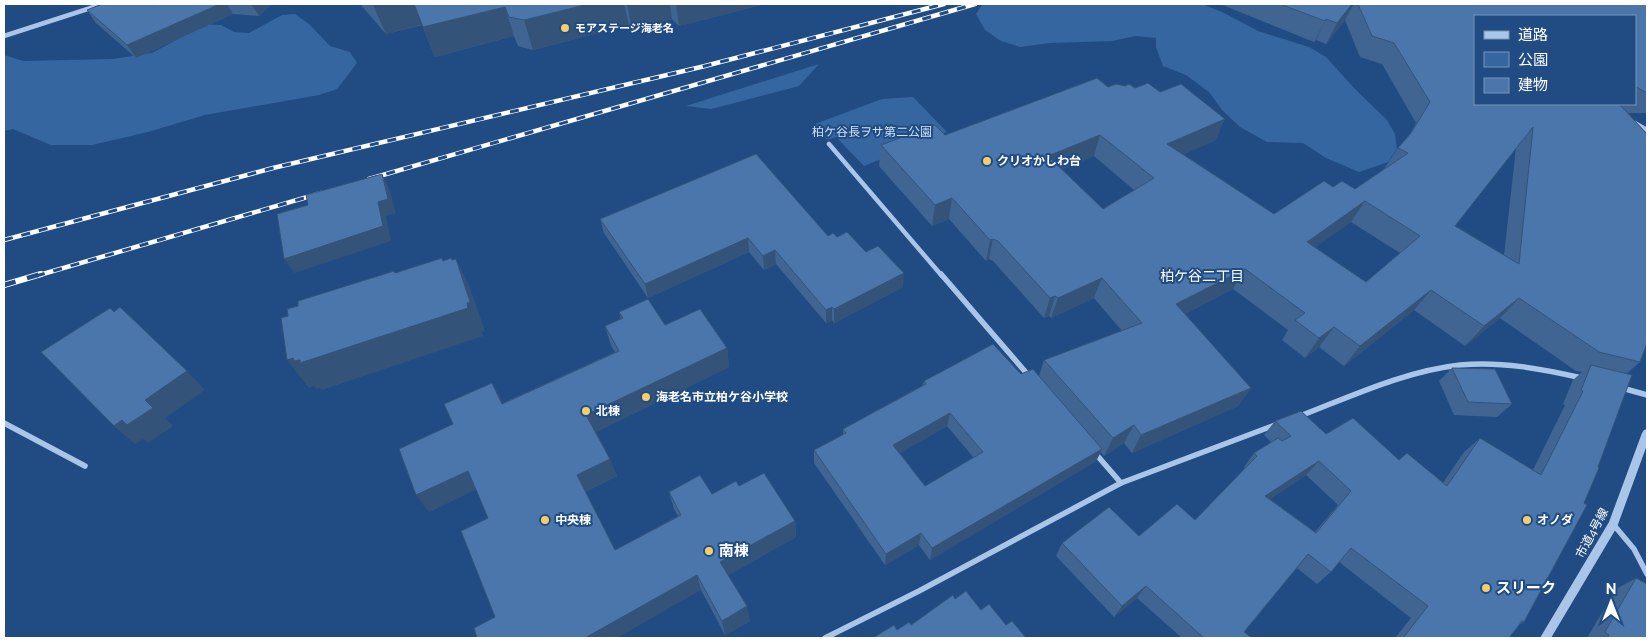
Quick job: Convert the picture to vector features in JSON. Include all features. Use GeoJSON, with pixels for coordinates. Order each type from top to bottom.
{"type":"FeatureCollection","features":[{"type":"Feature","properties":{"kind":"street"},"geometry":{"type":"LineString","coordinates":[[4,36],[102,4]]}},
{"type":"Feature","properties":{"kind":"street"},"geometry":{"type":"LineString","coordinates":[[1626,117],[1647,130]]}},
{"type":"Feature","properties":{"kind":"street"},"geometry":{"type":"LineString","coordinates":[[829,144],[1030,378]]}},
{"type":"Feature","properties":{"kind":"street"},"geometry":{"type":"LineString","coordinates":[[1292,419],[1406,377],[1462,365],[1508,366],[1585,378]]}},
{"type":"Feature","properties":{"kind":"street"},"geometry":{"type":"LineString","coordinates":[[1612,385],[1647,395]]}},
{"type":"Feature","properties":{"kind":"street"},"geometry":{"type":"LineString","coordinates":[[825,638],[927,587],[1121,483],[1283,422]]}},
{"type":"Feature","properties":{"kind":"street"},"geometry":{"type":"LineString","coordinates":[[4,423],[85,466]]}},
{"type":"Feature","properties":{"kind":"street","name":"市道4号線"},"geometry":{"type":"LineString","coordinates":[[1545,638],[1613,524],[1647,433]]}},
{"type":"Feature","properties":{"kind":"street"},"geometry":{"type":"LineString","coordinates":[[1089,445],[1121,483]]}},
{"type":"Feature","properties":{"kind":"street"},"geometry":{"type":"LineString","coordinates":[[1613,524],[1634,548],[1647,574]]}},
{"type":"Feature","properties":{"kind":"green space"},"geometry":{"type":"Polygon","coordinates":[[[1202,4],[1258,31],[1309,47],[1326,57],[1387,120],[1395,134],[1397,149],[1388,162],[1359,172],[1326,158],[1303,143],[1267,142],[1240,127],[1222,110],[1209,92],[1186,75],[1163,66],[1156,47],[1156,38],[1135,36],[1113,41],[1050,43],[1020,47],[1001,41],[985,30],[976,14],[982,5],[1202,4]]]}},
{"type":"Feature","properties":{"kind":"green space"},"geometry":{"type":"Polygon","coordinates":[[[295,14],[310,25],[330,46],[350,52],[357,63],[337,89],[319,95],[205,115],[148,132],[92,145],[51,145],[13,129],[4,131],[4,55],[23,61],[113,59],[152,53],[178,39],[197,24],[221,25],[234,32],[249,33],[282,15],[295,14]]]}},
{"type":"Feature","properties":{"kind":"green space"},"geometry":{"type":"Polygon","coordinates":[[[819,64],[799,86],[711,109],[686,106],[819,64]]]}},
{"type":"Feature","properties":{"kind":"green space","name":"柏ケ谷長ヲサ第二公園"},"geometry":{"type":"Polygon","coordinates":[[[913,97],[947,132],[864,166],[836,137],[827,140],[815,124],[882,99],[913,97]]]}},
{"type":"Feature","properties":{"kind":"building"},"geometry":{"type":"Polygon","coordinates":[[[102,4],[220,4],[127,45],[87,10],[102,4]]]}},
{"type":"Feature","properties":{"kind":"building"},"geometry":{"type":"Polygon","coordinates":[[[414,4],[589,4],[524,20],[509,17],[505,7],[423,27],[414,4]]]}},
{"type":"Feature","properties":{"kind":"building"},"geometry":{"type":"Polygon","coordinates":[[[1280,4],[1352,4],[1337,23],[1326,19],[1325,21],[1280,4]]]}},
{"type":"Feature","properties":{"kind":"building"},"geometry":{"type":"Polygon","coordinates":[[[1358,4],[1647,4],[1647,92],[1636,87],[1636,15],[1474,15],[1474,105],[1620,105],[1647,134],[1647,343],[1640,362],[1599,352],[1519,298],[1484,326],[1431,290],[1360,346],[1334,327],[1319,338],[1295,320],[1305,313],[1245,269],[1176,304],[1251,388],[1141,435],[1134,425],[1113,438],[1044,360],[1142,323],[1102,278],[1058,298],[1055,296],[1050,298],[998,241],[990,240],[952,198],[935,205],[881,145],[935,125],[945,135],[1097,78],[1108,87],[1116,84],[1125,86],[1129,84],[1135,88],[1148,83],[1160,92],[1181,84],[1225,119],[1167,144],[1274,214],[1324,181],[1333,187],[1342,181],[1355,189],[1408,153],[1398,148],[1411,133],[1430,102],[1394,43],[1372,36],[1358,4]],[[1533,127],[1455,226],[1519,264],[1533,127]],[[1100,135],[1048,156],[1103,209],[1154,178],[1100,135]],[[1365,201],[1307,242],[1366,282],[1420,236],[1365,201]]]}},
{"type":"Feature","properties":{"kind":"building"},"geometry":{"type":"Polygon","coordinates":[[[756,154],[828,236],[833,233],[837,237],[847,232],[866,252],[878,246],[904,273],[834,309],[832,307],[826,310],[775,250],[763,256],[748,238],[645,284],[600,219],[756,154]]]}},
{"type":"Feature","properties":{"kind":"building"},"geometry":{"type":"Polygon","coordinates":[[[382,174],[388,199],[378,202],[383,226],[284,259],[277,214],[308,205],[306,195],[382,174]]]}},
{"type":"Feature","properties":{"kind":"building"},"geometry":{"type":"Polygon","coordinates":[[[442,258],[443,261],[451,258],[452,260],[456,259],[470,302],[467,303],[468,308],[300,363],[300,360],[294,361],[293,358],[287,360],[281,318],[288,316],[287,309],[298,306],[298,301],[442,258]]]}},
{"type":"Feature","properties":{"kind":"building"},"geometry":{"type":"Polygon","coordinates":[[[648,299],[665,325],[700,309],[727,348],[586,415],[610,459],[577,475],[615,550],[681,515],[669,492],[700,475],[712,494],[736,481],[739,486],[764,473],[795,521],[720,562],[747,606],[722,621],[697,575],[585,638],[477,638],[474,628],[495,617],[461,531],[488,518],[468,471],[416,495],[399,449],[453,424],[444,404],[492,383],[502,404],[619,351],[605,326],[623,318],[619,312],[648,299]]]}},
{"type":"Feature","properties":{"kind":"building"},"geometry":{"type":"Polygon","coordinates":[[[120,307],[187,371],[145,400],[153,408],[127,425],[122,420],[114,426],[41,352],[110,308],[114,312],[120,307]]]}},
{"type":"Feature","properties":{"kind":"building"},"geometry":{"type":"Polygon","coordinates":[[[993,344],[1021,374],[1033,369],[1102,449],[932,548],[921,533],[886,554],[814,450],[846,433],[843,429],[926,384],[924,381],[993,344]],[[950,413],[893,445],[925,486],[983,452],[950,413]]]}},
{"type":"Feature","properties":{"kind":"building"},"geometry":{"type":"Polygon","coordinates":[[[1591,365],[1632,375],[1599,468],[1584,503],[1587,505],[1524,622],[1522,621],[1509,638],[1403,638],[1428,606],[1351,548],[1331,572],[1308,554],[1244,632],[1252,638],[1204,638],[1146,586],[1122,606],[1062,543],[1109,507],[1139,536],[1177,504],[1195,520],[1257,456],[1254,453],[1278,438],[1282,441],[1291,436],[1275,421],[1301,411],[1326,434],[1353,418],[1399,460],[1407,453],[1447,486],[1480,438],[1541,475],[1583,391],[1581,390],[1591,365]],[[1319,461],[1265,496],[1316,533],[1351,491],[1319,461]]]}},
{"type":"Feature","properties":{"kind":"building"},"geometry":{"type":"Polygon","coordinates":[[[1452,368],[1495,369],[1512,404],[1468,402],[1452,368]]]}},
{"type":"Feature","properties":{"kind":"building"},"geometry":{"type":"Polygon","coordinates":[[[1636,578],[1647,584],[1647,638],[1607,638],[1609,635],[1605,632],[1636,578]]]}},
{"type":"Feature","properties":{"kind":"building"},"geometry":{"type":"Polygon","coordinates":[[[966,591],[981,610],[989,604],[1006,625],[1012,621],[1026,638],[873,638],[894,625],[897,630],[909,622],[911,625],[953,595],[955,599],[966,591]]]}},
{"type":"Feature","properties":{"kind":"railway"},"geometry":{"type":"LineString","coordinates":[[4,240],[273,168],[705,66],[944,4]]}},
{"type":"Feature","properties":{"kind":"railway"},"geometry":{"type":"LineString","coordinates":[[369,179],[975,4]]}},
{"type":"Feature","properties":{"kind":"railway"},"geometry":{"type":"LineString","coordinates":[[36,276],[321,193]]}},
{"type":"Feature","properties":{"kind":"railway"},"geometry":{"type":"LineString","coordinates":[[4,285],[41,274]]}},
{"type":"Feature","properties":{"kind":"place","name":"モアステージ海老名"},"geometry":{"type":"Point","coordinates":[565,28]}},
{"type":"Feature","properties":{"kind":"place","name":"クリオかしわ台"},"geometry":{"type":"Point","coordinates":[987,161]}},
{"type":"Feature","properties":{"kind":"place","name":"海老名市立柏ケ谷小学校"},"geometry":{"type":"Point","coordinates":[646,397]}},
{"type":"Feature","properties":{"kind":"place","name":"北棟"},"geometry":{"type":"Point","coordinates":[586,411]}},
{"type":"Feature","properties":{"kind":"place","name":"中央棟"},"geometry":{"type":"Point","coordinates":[545,520]}},
{"type":"Feature","properties":{"kind":"place","name":"オノダ"},"geometry":{"type":"Point","coordinates":[1527,520]}},
{"type":"Feature","properties":{"kind":"place","name":"南棟"},"geometry":{"type":"Point","coordinates":[709,551]}},
{"type":"Feature","properties":{"kind":"place","name":"スリーク"},"geometry":{"type":"Point","coordinates":[1486,588]}},
{"type":"Feature","properties":{"kind":"district","name":"柏ケ谷二丁目"},"geometry":{"type":"Point","coordinates":[1202,276]}}]}
